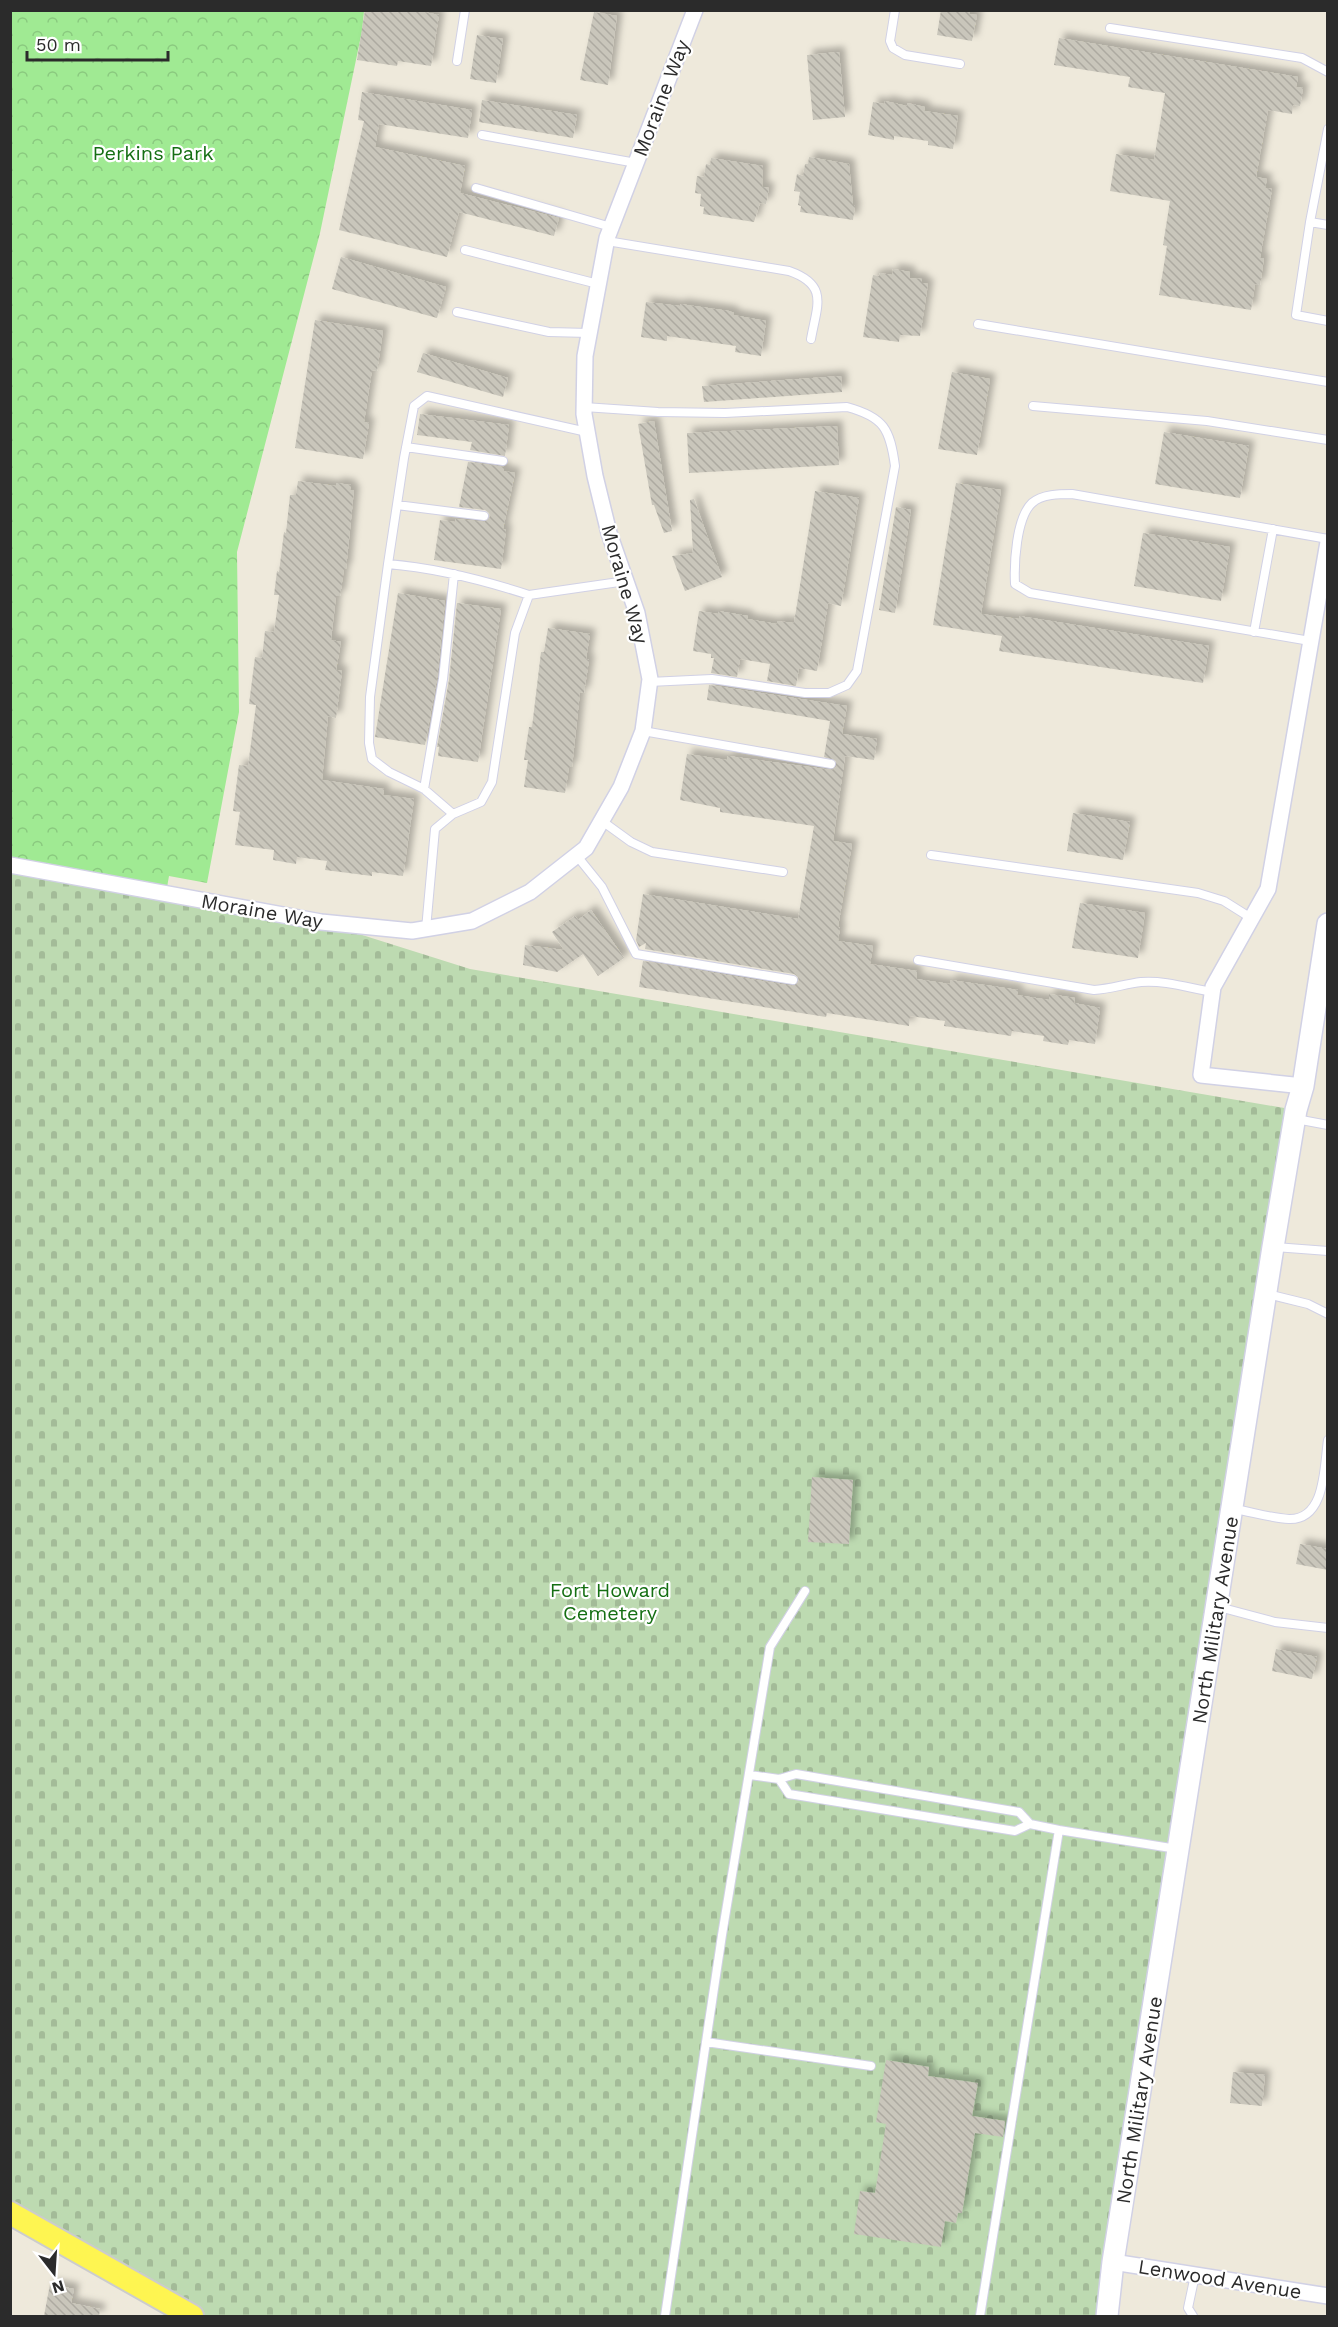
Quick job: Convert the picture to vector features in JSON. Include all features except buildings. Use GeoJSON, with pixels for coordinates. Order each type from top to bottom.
{"type":"FeatureCollection","features":[{"type":"Feature","properties":{"kind":"main road","name":"North Military Avenue"},"geometry":{"type":"LineString","coordinates":[[1107,2316],[1113,2262],[1273,1247],[1294,1119],[1304,1086],[1328,924]]}},
{"type":"Feature","properties":{"kind":"main road"},"geometry":{"type":"LineString","coordinates":[[10,2213],[192,2316]]}},
{"type":"Feature","properties":{"kind":"street","name":"Moraine Way"},"geometry":{"type":"LineString","coordinates":[[10,865],[321,922],[412,931],[472,921],[530,892],[586,848],[621,788],[642,731],[649,682],[637,613],[609,533],[587,432],[584,406],[585,356],[609,234],[695,10]]}},
{"type":"Feature","properties":{"kind":"street"},"geometry":{"type":"LineString","coordinates":[[1304,1086],[1201,1075],[1213,987],[1268,889],[1328,540]]}},
{"type":"Feature","properties":{"kind":"street","name":"Lenwood Avenue"},"geometry":{"type":"LineString","coordinates":[[1113,2262],[1328,2296]]}},
{"type":"Feature","properties":{"kind":"lane"},"geometry":{"type":"LineString","coordinates":[[457,61],[465,10]]}},
{"type":"Feature","properties":{"kind":"lane"},"geometry":{"type":"LineString","coordinates":[[895,10],[890,41],[893,48],[906,55],[960,64]]}},
{"type":"Feature","properties":{"kind":"lane"},"geometry":{"type":"LineString","coordinates":[[1110,28],[1302,58],[1328,72]]}},
{"type":"Feature","properties":{"kind":"lane"},"geometry":{"type":"LineString","coordinates":[[1328,129],[1310,222],[1296,315],[1328,321]]}},
{"type":"Feature","properties":{"kind":"lane"},"geometry":{"type":"LineString","coordinates":[[483,135],[636,163]]}},
{"type":"Feature","properties":{"kind":"lane"},"geometry":{"type":"LineString","coordinates":[[476,188],[609,234],[789,271],[803,276],[814,284],[818,299],[811,339]]}},
{"type":"Feature","properties":{"kind":"lane"},"geometry":{"type":"LineString","coordinates":[[1310,222],[1328,225]]}},
{"type":"Feature","properties":{"kind":"lane"},"geometry":{"type":"LineString","coordinates":[[465,250],[598,284]]}},
{"type":"Feature","properties":{"kind":"lane"},"geometry":{"type":"LineString","coordinates":[[458,312],[549,332],[590,333]]}},
{"type":"Feature","properties":{"kind":"lane"},"geometry":{"type":"LineString","coordinates":[[978,324],[1328,382]]}},
{"type":"Feature","properties":{"kind":"lane"},"geometry":{"type":"LineString","coordinates":[[453,814],[424,789],[389,772],[372,759],[369,743],[370,697],[388,564],[414,406],[427,396],[587,432]]}},
{"type":"Feature","properties":{"kind":"lane"},"geometry":{"type":"LineString","coordinates":[[584,406],[725,413],[847,407],[866,412],[882,424],[892,441],[895,466],[862,649],[857,672],[847,685],[830,693],[804,693],[712,679],[649,682]]}},
{"type":"Feature","properties":{"kind":"lane"},"geometry":{"type":"LineString","coordinates":[[1033,406],[1207,421],[1328,440]]}},
{"type":"Feature","properties":{"kind":"lane"},"geometry":{"type":"LineString","coordinates":[[406,447],[503,461]]}},
{"type":"Feature","properties":{"kind":"lane"},"geometry":{"type":"LineString","coordinates":[[1310,641],[1030,593],[1015,584],[1014,564],[1024,513],[1033,501],[1053,495],[1072,494],[1328,540]]}},
{"type":"Feature","properties":{"kind":"lane"},"geometry":{"type":"LineString","coordinates":[[397,505],[484,516]]}},
{"type":"Feature","properties":{"kind":"lane"},"geometry":{"type":"LineString","coordinates":[[1254,632],[1273,529]]}},
{"type":"Feature","properties":{"kind":"lane"},"geometry":{"type":"LineString","coordinates":[[388,564],[419,566],[529,595],[626,581]]}},
{"type":"Feature","properties":{"kind":"lane"},"geometry":{"type":"LineString","coordinates":[[424,789],[443,679],[454,574]]}},
{"type":"Feature","properties":{"kind":"lane"},"geometry":{"type":"LineString","coordinates":[[426,929],[435,829],[453,814],[481,802],[492,782],[515,633],[529,595]]}},
{"type":"Feature","properties":{"kind":"lane"},"geometry":{"type":"LineString","coordinates":[[642,731],[831,764]]}},
{"type":"Feature","properties":{"kind":"lane"},"geometry":{"type":"LineString","coordinates":[[602,821],[632,842],[652,852],[783,872]]}},
{"type":"Feature","properties":{"kind":"lane"},"geometry":{"type":"LineString","coordinates":[[931,855],[1198,893],[1224,901],[1251,918]]}},
{"type":"Feature","properties":{"kind":"lane"},"geometry":{"type":"LineString","coordinates":[[577,856],[602,887],[636,954],[793,980]]}},
{"type":"Feature","properties":{"kind":"lane"},"geometry":{"type":"LineString","coordinates":[[918,960],[1094,990],[1112,989],[1142,982],[1159,982],[1212,992]]}},
{"type":"Feature","properties":{"kind":"lane"},"geometry":{"type":"LineString","coordinates":[[1294,1119],[1328,1125]]}},
{"type":"Feature","properties":{"kind":"lane"},"geometry":{"type":"LineString","coordinates":[[1273,1247],[1328,1251]]}},
{"type":"Feature","properties":{"kind":"lane"},"geometry":{"type":"LineString","coordinates":[[1267,1294],[1308,1304],[1328,1314]]}},
{"type":"Feature","properties":{"kind":"lane"},"geometry":{"type":"LineString","coordinates":[[1233,1509],[1290,1519],[1301,1518],[1311,1512],[1318,1500],[1328,1440]]}},
{"type":"Feature","properties":{"kind":"lane"},"geometry":{"type":"LineString","coordinates":[[665,2316],[722,1935],[770,1647],[805,1591]]}},
{"type":"Feature","properties":{"kind":"lane"},"geometry":{"type":"LineString","coordinates":[[1217,1607],[1275,1622],[1328,1628]]}},
{"type":"Feature","properties":{"kind":"lane"},"geometry":{"type":"LineString","coordinates":[[750,1774],[779,1779],[796,1774],[1019,1812],[1030,1824],[1179,1849]]}},
{"type":"Feature","properties":{"kind":"lane"},"geometry":{"type":"LineString","coordinates":[[779,1779],[789,1794],[1015,1831],[1030,1824]]}},
{"type":"Feature","properties":{"kind":"lane"},"geometry":{"type":"LineString","coordinates":[[980,2316],[1059,1830]]}},
{"type":"Feature","properties":{"kind":"lane"},"geometry":{"type":"LineString","coordinates":[[706,2042],[871,2066]]}},
{"type":"Feature","properties":{"kind":"lane"},"geometry":{"type":"LineString","coordinates":[[1193,2316],[1188,2308],[1195,2275]]}},
{"type":"Feature","properties":{"kind":"green space","name":"Perkins Park"},"geometry":{"type":"Polygon","coordinates":[[[11,11],[364,11],[362,31],[320,233],[237,552],[239,712],[207,883],[169,876],[166,893],[11,864],[11,11]]]}},
{"type":"Feature","properties":{"kind":"green space","name":"Fort Howard Cemetery"},"geometry":{"type":"Polygon","coordinates":[[[11,865],[321,922],[470,969],[1296,1110],[1107,2316],[192,2316],[11,2213],[11,865]]]}}]}
